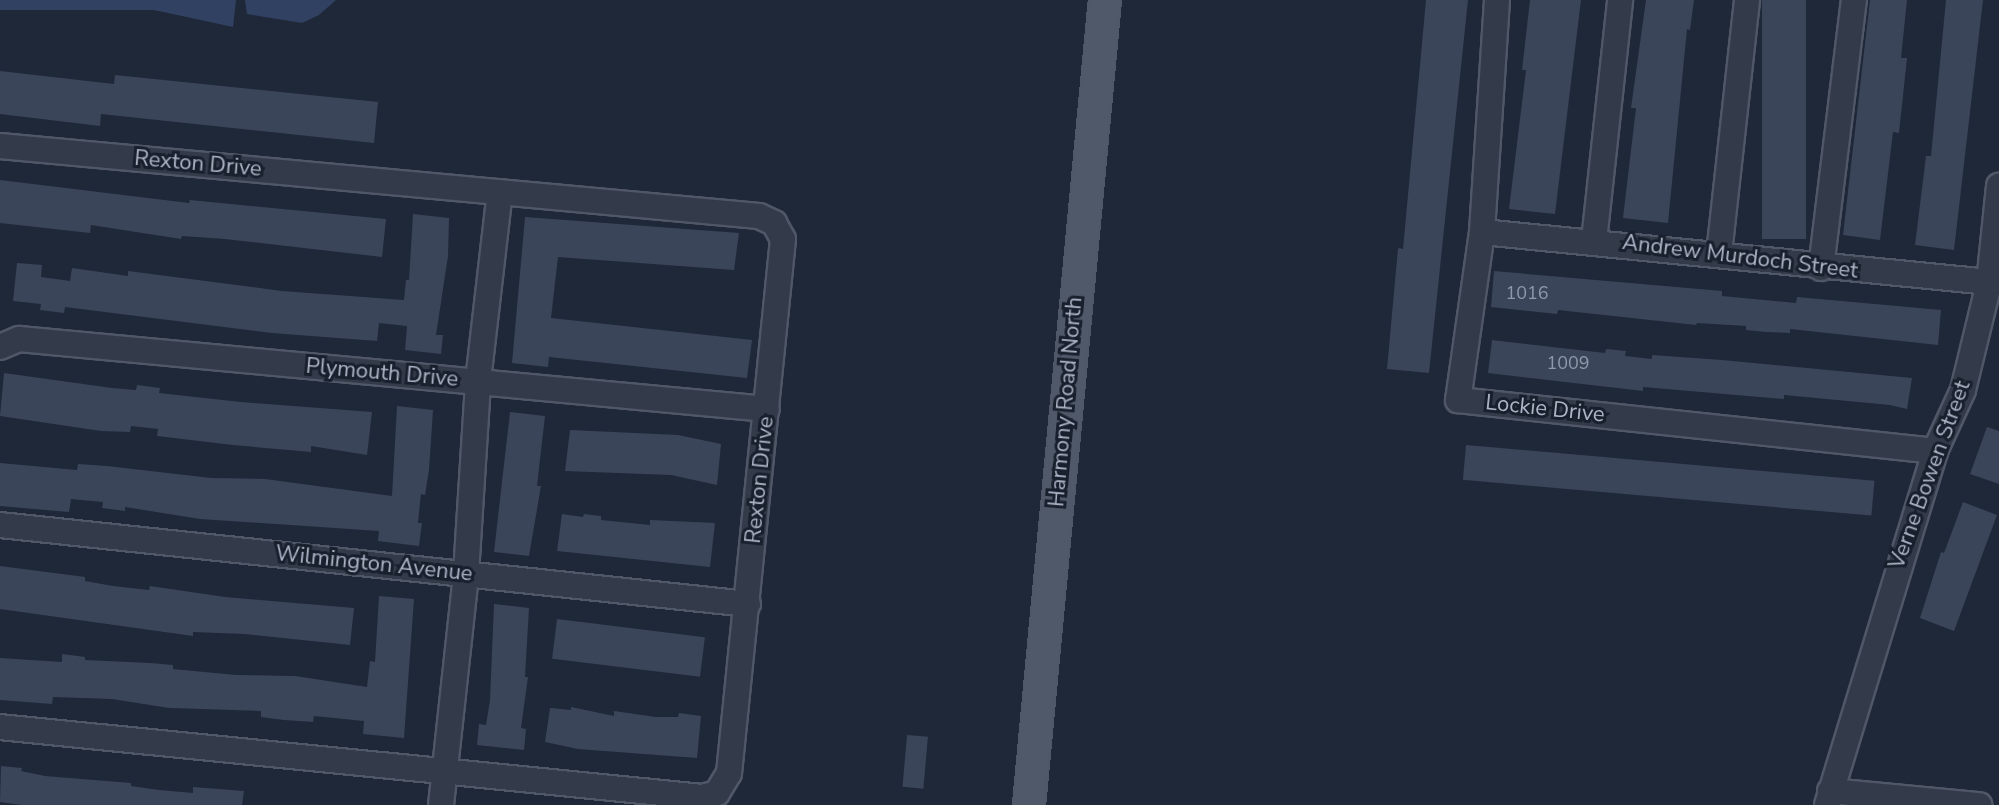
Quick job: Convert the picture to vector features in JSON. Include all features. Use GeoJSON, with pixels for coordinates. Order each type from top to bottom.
{"type":"FeatureCollection","features":[{"type":"Feature","properties":{"kind":"main road","name":"Harmony Road North"},"geometry":{"type":"LineString","coordinates":[[1029,805],[1105,0]]}},
{"type":"Feature","properties":{"kind":"street","name":"Lockie Drive"},"geometry":{"type":"LineString","coordinates":[[1497,0],[1482,232],[1458,400],[1935,451]]}},
{"type":"Feature","properties":{"kind":"street"},"geometry":{"type":"LineString","coordinates":[[1594,241],[1620,0]]}},
{"type":"Feature","properties":{"kind":"street"},"geometry":{"type":"LineString","coordinates":[[1719,254],[1747,0]]}},
{"type":"Feature","properties":{"kind":"street"},"geometry":{"type":"LineString","coordinates":[[1821,268],[1854,0]]}},
{"type":"Feature","properties":{"kind":"street","name":"Rexton Drive"},"geometry":{"type":"LineString","coordinates":[[0,146],[759,216],[774,223],[783,239],[729,773],[717,793],[702,797],[0,727]]}},
{"type":"Feature","properties":{"kind":"street","name":"Verne Bowen Street"},"geometry":{"type":"LineString","coordinates":[[1828,798],[1874,657],[1888,595],[1935,451],[1963,390],[1994,283],[1999,186]]}},
{"type":"Feature","properties":{"kind":"street"},"geometry":{"type":"LineString","coordinates":[[441,805],[466,574],[478,381],[500,192]]}},
{"type":"Feature","properties":{"kind":"street","name":"Andrew Murdoch Street"},"geometry":{"type":"LineString","coordinates":[[1482,232],[1994,283]]}},
{"type":"Feature","properties":{"kind":"street","name":"Plymouth Drive"},"geometry":{"type":"LineString","coordinates":[[0,347],[19,339],[767,409]]}},
{"type":"Feature","properties":{"kind":"street","name":"Wilmington Avenue"},"geometry":{"type":"LineString","coordinates":[[0,525],[748,604]]}},
{"type":"Feature","properties":{"kind":"street"},"geometry":{"type":"LineString","coordinates":[[1828,798],[1979,805]]}},
{"type":"Feature","properties":{"kind":"water"},"geometry":{"type":"Polygon","coordinates":[[[0,0],[236,0],[233,27],[154,10],[0,10],[0,0]]]}},
{"type":"Feature","properties":{"kind":"water"},"geometry":{"type":"Polygon","coordinates":[[[245,0],[336,0],[319,15],[302,23],[247,14],[245,0]]]}},
{"type":"Feature","properties":{"kind":"building"},"geometry":{"type":"Polygon","coordinates":[[[1426,0],[1468,0],[1429,373],[1387,369],[1398,248],[1403,249],[1426,0]]]}},
{"type":"Feature","properties":{"kind":"building"},"geometry":{"type":"Polygon","coordinates":[[[1530,0],[1581,0],[1555,214],[1509,209],[1526,70],[1522,70],[1530,0]]]}},
{"type":"Feature","properties":{"kind":"building"},"geometry":{"type":"Polygon","coordinates":[[[1646,0],[1694,0],[1690,30],[1687,29],[1668,223],[1623,218],[1636,108],[1631,108],[1646,0]]]}},
{"type":"Feature","properties":{"kind":"building"},"geometry":{"type":"Polygon","coordinates":[[[1762,0],[1806,0],[1806,239],[1762,239],[1762,0]]]}},
{"type":"Feature","properties":{"kind":"building"},"geometry":{"type":"Polygon","coordinates":[[[1870,0],[1907,0],[1901,58],[1907,58],[1899,133],[1893,132],[1880,240],[1843,235],[1870,0]]]}},
{"type":"Feature","properties":{"kind":"building"},"geometry":{"type":"Polygon","coordinates":[[[1946,0],[1983,0],[1954,250],[1915,245],[1926,156],[1931,156],[1946,0]]]}},
{"type":"Feature","properties":{"kind":"building"},"geometry":{"type":"Polygon","coordinates":[[[0,71],[114,84],[115,75],[378,102],[374,143],[101,114],[100,126],[0,114],[0,71]]]}},
{"type":"Feature","properties":{"kind":"building"},"geometry":{"type":"Polygon","coordinates":[[[0,180],[189,203],[190,200],[386,219],[382,257],[225,239],[182,236],[181,239],[91,225],[90,233],[0,223],[0,180]]]}},
{"type":"Feature","properties":{"kind":"building"},"geometry":{"type":"Polygon","coordinates":[[[413,214],[449,218],[448,256],[436,335],[443,335],[441,354],[405,350],[407,326],[379,323],[377,341],[272,333],[65,307],[64,313],[40,310],[41,304],[13,301],[17,263],[42,265],[41,277],[70,281],[72,268],[128,276],[128,271],[282,291],[404,300],[406,280],[409,280],[413,214]]]}},
{"type":"Feature","properties":{"kind":"building"},"geometry":{"type":"Polygon","coordinates":[[[525,217],[739,233],[734,270],[558,257],[551,318],[752,340],[747,378],[549,357],[548,367],[512,363],[525,217]]]}},
{"type":"Feature","properties":{"kind":"building"},"geometry":{"type":"Polygon","coordinates":[[[1494,271],[1722,291],[1722,296],[1796,303],[1797,297],[1941,310],[1938,345],[1790,329],[1790,333],[1766,332],[1746,330],[1746,326],[1696,325],[1558,310],[1557,314],[1491,307],[1494,271]]]}},
{"type":"Feature","properties":{"kind":"building"},"geometry":{"type":"Polygon","coordinates":[[[1492,340],[1605,353],[1606,349],[1626,351],[1625,356],[1652,359],[1652,355],[1722,360],[1912,378],[1907,409],[1784,395],[1784,399],[1643,387],[1643,391],[1488,373],[1492,340]]]}},
{"type":"Feature","properties":{"kind":"building"},"geometry":{"type":"Polygon","coordinates":[[[4,373],[112,388],[136,390],[137,385],[160,388],[159,393],[241,402],[372,412],[367,455],[311,446],[311,452],[157,436],[158,429],[131,426],[130,432],[101,431],[0,416],[4,373]]]}},
{"type":"Feature","properties":{"kind":"building"},"geometry":{"type":"Polygon","coordinates":[[[397,406],[433,410],[429,470],[425,495],[421,494],[418,523],[422,523],[419,546],[378,541],[379,531],[200,519],[125,507],[125,511],[102,508],[103,502],[71,499],[69,512],[0,506],[0,463],[77,470],[78,464],[211,478],[265,479],[392,496],[397,406]]]}},
{"type":"Feature","properties":{"kind":"building"},"geometry":{"type":"Polygon","coordinates":[[[510,412],[545,416],[537,486],[541,486],[529,556],[494,552],[510,412]]]}},
{"type":"Feature","properties":{"kind":"building"},"geometry":{"type":"Polygon","coordinates":[[[1987,427],[1999,431],[1999,484],[1970,474],[1987,427]]]}},
{"type":"Feature","properties":{"kind":"building"},"geometry":{"type":"Polygon","coordinates":[[[570,430],[678,435],[721,444],[717,485],[671,475],[565,471],[570,430]]]}},
{"type":"Feature","properties":{"kind":"building"},"geometry":{"type":"Polygon","coordinates":[[[1466,445],[1874,481],[1871,516],[1463,480],[1466,445]]]}},
{"type":"Feature","properties":{"kind":"building"},"geometry":{"type":"Polygon","coordinates":[[[1963,502],[1997,515],[1954,631],[1920,618],[1941,552],[1944,553],[1963,502]]]}},
{"type":"Feature","properties":{"kind":"building"},"geometry":{"type":"Polygon","coordinates":[[[562,514],[601,516],[601,520],[650,525],[650,520],[715,523],[710,567],[557,551],[562,514]]]}},
{"type":"Feature","properties":{"kind":"building"},"geometry":{"type":"Polygon","coordinates":[[[0,566],[85,577],[85,581],[113,586],[149,590],[150,586],[225,597],[354,608],[350,645],[245,634],[193,632],[193,636],[0,609],[0,566]]]}},
{"type":"Feature","properties":{"kind":"building"},"geometry":{"type":"Polygon","coordinates":[[[379,596],[414,599],[404,738],[363,734],[364,721],[314,716],[313,722],[284,720],[261,717],[261,711],[169,708],[112,699],[53,697],[52,704],[0,700],[0,658],[62,662],[62,654],[85,657],[85,660],[173,665],[173,669],[236,675],[295,676],[367,687],[370,661],[375,662],[379,596]]]}},
{"type":"Feature","properties":{"kind":"building"},"geometry":{"type":"Polygon","coordinates":[[[494,604],[529,608],[525,677],[528,677],[521,728],[526,729],[524,750],[477,745],[479,724],[486,725],[490,700],[494,604]]]}},
{"type":"Feature","properties":{"kind":"building"},"geometry":{"type":"Polygon","coordinates":[[[557,619],[705,637],[700,677],[552,659],[557,619]]]}},
{"type":"Feature","properties":{"kind":"building"},"geometry":{"type":"Polygon","coordinates":[[[571,707],[614,716],[614,711],[656,717],[678,717],[679,713],[701,716],[697,758],[578,749],[545,742],[550,708],[571,710],[571,707]]]}},
{"type":"Feature","properties":{"kind":"building"},"geometry":{"type":"Polygon","coordinates":[[[907,735],[928,737],[923,789],[902,787],[907,735]]]}},
{"type":"Feature","properties":{"kind":"building"},"geometry":{"type":"Polygon","coordinates":[[[1,766],[22,768],[21,771],[45,776],[131,783],[131,786],[159,790],[193,793],[193,787],[244,791],[242,805],[21,805],[0,802],[1,766]]]}}]}
